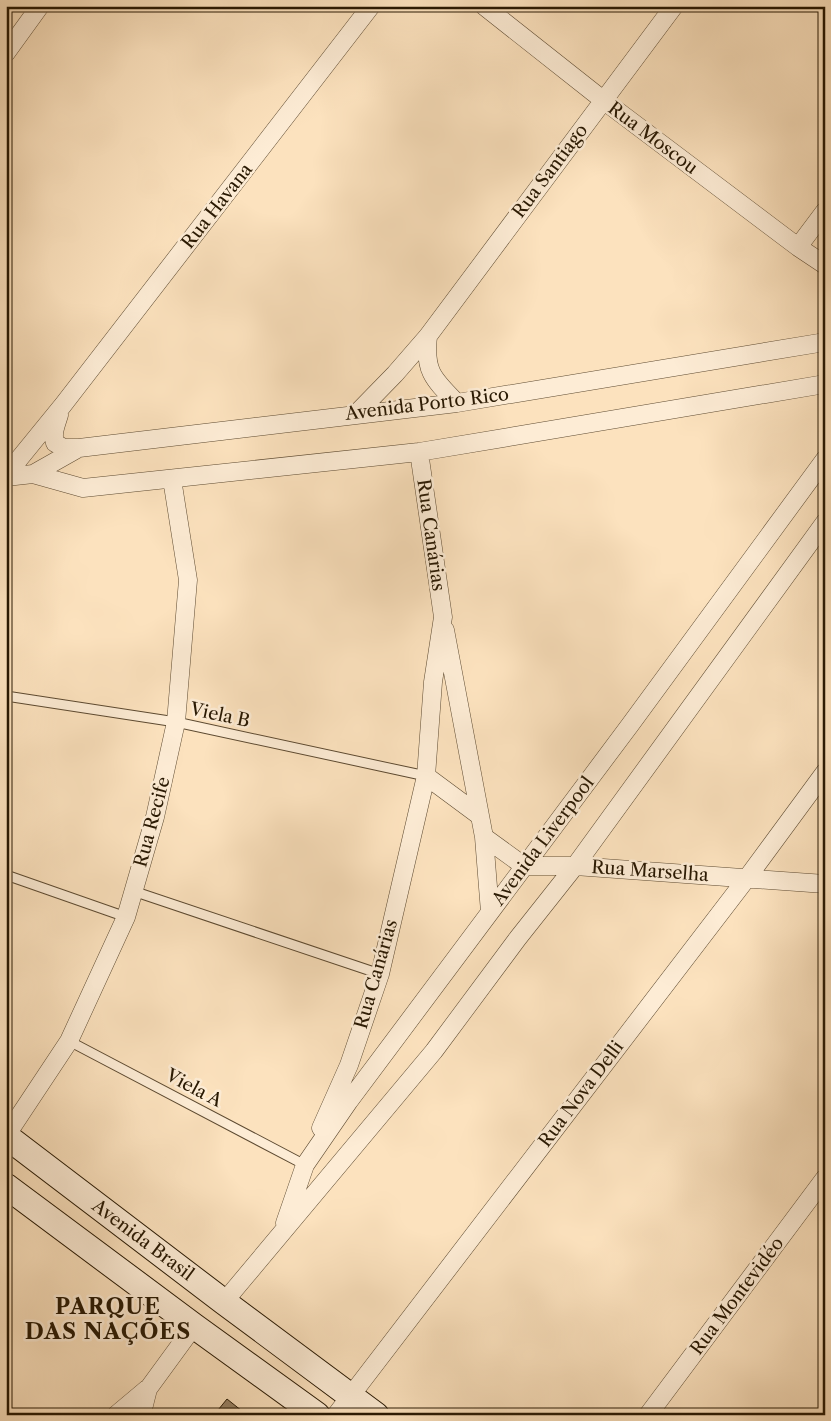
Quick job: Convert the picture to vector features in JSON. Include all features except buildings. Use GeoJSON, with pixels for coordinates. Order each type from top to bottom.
{"type":"FeatureCollection","features":[{"type":"Feature","properties":{"kind":"main road","name":"Avenida Brasil"},"geometry":{"type":"LineString","coordinates":[[6,1136],[224,1302],[343,1405],[376,1415]]}},
{"type":"Feature","properties":{"kind":"main road"},"geometry":{"type":"LineString","coordinates":[[6,1186],[317,1415]]}},
{"type":"Feature","properties":{"kind":"street"},"geometry":{"type":"LineString","coordinates":[[6,54],[40,6]]}},
{"type":"Feature","properties":{"kind":"street","name":"Rua Havana"},"geometry":{"type":"LineString","coordinates":[[6,476],[63,405],[370,6]]}},
{"type":"Feature","properties":{"kind":"street","name":"Rua Moscou"},"geometry":{"type":"LineString","coordinates":[[484,6],[603,100],[798,247],[825,265]]}},
{"type":"Feature","properties":{"kind":"street","name":"Rua Santiago"},"geometry":{"type":"LineString","coordinates":[[356,414],[395,374],[428,336],[674,6]]}},
{"type":"Feature","properties":{"kind":"street"},"geometry":{"type":"LineString","coordinates":[[798,247],[825,211]]}},
{"type":"Feature","properties":{"kind":"street"},"geometry":{"type":"LineString","coordinates":[[428,336],[426,353],[428,368],[438,384],[458,403]]}},
{"type":"Feature","properties":{"kind":"street","name":"Avenida Porto Rico"},"geometry":{"type":"LineString","coordinates":[[33,474],[79,448],[458,403],[825,342]]}},
{"type":"Feature","properties":{"kind":"street","name":"Avenida Porto Rico"},"geometry":{"type":"LineString","coordinates":[[6,476],[33,474],[83,488],[420,452],[825,384]]}},
{"type":"Feature","properties":{"kind":"street","name":"Rua Havana"},"geometry":{"type":"LineString","coordinates":[[63,405],[54,431],[55,443],[64,448],[79,448]]}},
{"type":"Feature","properties":{"kind":"street","name":"Rua Canárias"},"geometry":{"type":"LineString","coordinates":[[420,452],[443,617],[484,837],[490,912]]}},
{"type":"Feature","properties":{"kind":"street","name":"Avenida Liverpool"},"geometry":{"type":"LineString","coordinates":[[281,1233],[305,1165],[360,1086],[630,725],[825,459]]}},
{"type":"Feature","properties":{"kind":"street","name":"Rua Recife"},"geometry":{"type":"LineString","coordinates":[[6,1136],[69,1040],[126,917],[155,818],[176,722],[188,580],[172,478]]}},
{"type":"Feature","properties":{"kind":"street","name":"Avenida Liverpool"},"geometry":{"type":"LineString","coordinates":[[224,1302],[434,1051],[518,938],[575,866],[825,522]]}},
{"type":"Feature","properties":{"kind":"street","name":"Rua Canárias"},"geometry":{"type":"LineString","coordinates":[[305,1165],[349,1064],[380,974],[426,776],[433,682],[443,617]]}},
{"type":"Feature","properties":{"kind":"street","name":"Rua Nova Delli"},"geometry":{"type":"LineString","coordinates":[[343,1405],[747,878],[825,772]]}},
{"type":"Feature","properties":{"kind":"street"},"geometry":{"type":"LineString","coordinates":[[426,776],[480,816]]}},
{"type":"Feature","properties":{"kind":"street"},"geometry":{"type":"LineString","coordinates":[[484,837],[524,866]]}},
{"type":"Feature","properties":{"kind":"street","name":"Rua Marselha"},"geometry":{"type":"LineString","coordinates":[[524,866],[575,866],[825,884]]}},
{"type":"Feature","properties":{"kind":"street","name":"Rua Montevidéo"},"geometry":{"type":"LineString","coordinates":[[648,1415],[825,1178]]}},
{"type":"Feature","properties":{"kind":"street"},"geometry":{"type":"LineString","coordinates":[[116,1415],[148,1389],[194,1326]]}},
{"type":"Feature","properties":{"kind":"street"},"geometry":{"type":"LineString","coordinates":[[137,1415],[144,1405],[148,1389]]}},
{"type":"Feature","properties":{"kind":"lane","name":"Viela B"},"geometry":{"type":"LineString","coordinates":[[6,696],[176,722],[426,776]]}},
{"type":"Feature","properties":{"kind":"lane"},"geometry":{"type":"LineString","coordinates":[[6,875],[126,917]]}},
{"type":"Feature","properties":{"kind":"lane"},"geometry":{"type":"LineString","coordinates":[[133,891],[380,974]]}},
{"type":"Feature","properties":{"kind":"lane","name":"Viela A"},"geometry":{"type":"LineString","coordinates":[[69,1040],[305,1165]]}},
{"type":"Feature","properties":{"kind":"district","name":"PARQUE DAS NAÇÕES"},"geometry":{"type":"Point","coordinates":[108,1318]}}]}
